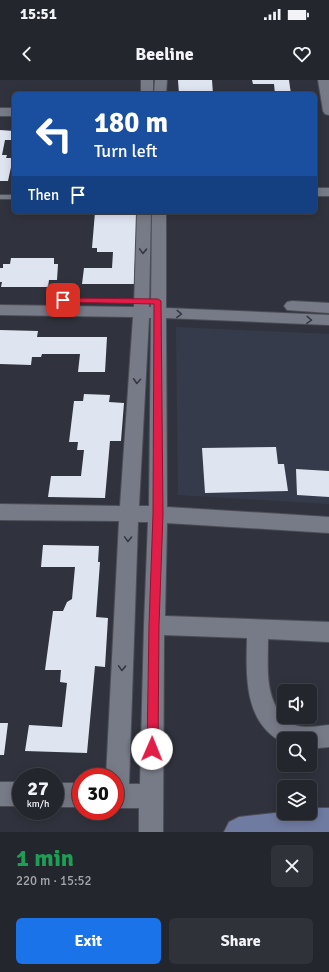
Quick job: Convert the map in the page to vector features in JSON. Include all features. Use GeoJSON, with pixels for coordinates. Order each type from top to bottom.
{"type":"FeatureCollection","features":[{"type":"Feature","properties":{"kind":"street"},"geometry":{"type":"LineString","coordinates":[[147,80],[147,92]]}},
{"type":"Feature","properties":{"kind":"street"},"geometry":{"type":"LineString","coordinates":[[160,92],[161,80]]}},
{"type":"Feature","properties":{"kind":"street"},"geometry":{"type":"LineString","coordinates":[[324,80],[328,97],[329,111]]}},
{"type":"Feature","properties":{"kind":"street"},"geometry":{"type":"LineString","coordinates":[[0,112],[12,112]]}},
{"type":"Feature","properties":{"kind":"street"},"geometry":{"type":"LineString","coordinates":[[317,192],[329,192]]}},
{"type":"Feature","properties":{"kind":"street"},"geometry":{"type":"LineString","coordinates":[[144,214],[158,514],[154,625],[151,832]]}},
{"type":"Feature","properties":{"kind":"street"},"geometry":{"type":"LineString","coordinates":[[117,768],[128,513],[159,214]]}},
{"type":"Feature","properties":{"kind":"street"},"geometry":{"type":"LineString","coordinates":[[0,299],[149,307],[329,320]]}},
{"type":"Feature","properties":{"kind":"street"},"geometry":{"type":"LineString","coordinates":[[0,310],[149,307],[329,308]]}},
{"type":"Feature","properties":{"kind":"street"},"geometry":{"type":"LineString","coordinates":[[0,512],[158,514],[329,525]]}},
{"type":"Feature","properties":{"kind":"street"},"geometry":{"type":"LineString","coordinates":[[154,625],[329,632]]}},
{"type":"Feature","properties":{"kind":"street"},"geometry":{"type":"LineString","coordinates":[[258,628],[260,696],[265,710],[274,723],[285,733],[298,737],[329,736]]}},
{"type":"Feature","properties":{"kind":"street"},"geometry":{"type":"LineString","coordinates":[[0,794],[12,794]]}},
{"type":"Feature","properties":{"kind":"street"},"geometry":{"type":"LineString","coordinates":[[124,796],[152,796]]}},
{"type":"Feature","properties":{"kind":"street"},"geometry":{"type":"LineString","coordinates":[[239,832],[310,823],[329,823]]}},
{"type":"Feature","properties":{"kind":"lane"},"geometry":{"type":"LineString","coordinates":[[0,197],[12,197]]}},
{"type":"Feature","properties":{"kind":"shaded area"},"geometry":{"type":"Polygon","coordinates":[[[176,327],[329,334],[329,504],[178,495],[176,327]]]}},
{"type":"Feature","properties":{"kind":"building"},"geometry":{"type":"Polygon","coordinates":[[[178,80],[212,80],[213,92],[179,92],[178,80]]]}},
{"type":"Feature","properties":{"kind":"building"},"geometry":{"type":"Polygon","coordinates":[[[252,80],[289,80],[291,92],[275,92],[274,84],[253,84],[252,80]]]}},
{"type":"Feature","properties":{"kind":"building"},"geometry":{"type":"Polygon","coordinates":[[[0,130],[12,131],[12,140],[5,140],[2,155],[7,155],[6,158],[12,158],[8,181],[0,181],[0,130]]]}},
{"type":"Feature","properties":{"kind":"building"},"geometry":{"type":"Polygon","coordinates":[[[95,214],[137,214],[134,284],[82,284],[84,268],[112,268],[113,252],[97,252],[97,248],[92,248],[95,214]]]}},
{"type":"Feature","properties":{"kind":"building"},"geometry":{"type":"Polygon","coordinates":[[[11,258],[54,258],[54,264],[58,264],[57,280],[49,280],[48,287],[1,287],[2,282],[0,282],[0,268],[3,268],[3,264],[10,264],[11,258]]]}},
{"type":"Feature","properties":{"kind":"building"},"geometry":{"type":"Polygon","coordinates":[[[0,330],[38,331],[37,337],[107,337],[105,372],[78,372],[80,354],[42,354],[41,357],[32,357],[31,365],[0,364],[0,330]]]}},
{"type":"Feature","properties":{"kind":"building"},"geometry":{"type":"Polygon","coordinates":[[[84,394],[110,395],[109,402],[124,403],[121,441],[110,441],[105,498],[48,497],[51,476],[81,476],[84,450],[77,450],[78,442],[69,442],[74,401],[83,401],[84,394]]]}},
{"type":"Feature","properties":{"kind":"building"},"geometry":{"type":"Polygon","coordinates":[[[276,447],[278,464],[284,464],[288,491],[205,493],[202,448],[276,447]]]}},
{"type":"Feature","properties":{"kind":"building"},"geometry":{"type":"Polygon","coordinates":[[[296,469],[329,471],[329,497],[297,495],[296,469]]]}},
{"type":"Feature","properties":{"kind":"building"},"geometry":{"type":"Polygon","coordinates":[[[43,545],[99,546],[98,562],[100,562],[96,617],[108,618],[105,667],[95,666],[87,753],[25,751],[29,725],[62,727],[67,683],[60,682],[61,670],[45,670],[53,611],[63,611],[67,602],[72,599],[75,567],[41,567],[43,545]]]}},
{"type":"Feature","properties":{"kind":"building"},"geometry":{"type":"Polygon","coordinates":[[[0,723],[8,723],[4,755],[0,755],[0,723]]]}},
{"type":"Feature","properties":{"kind":"route"},"geometry":{"type":"LineString","coordinates":[[63,300],[158,301],[158,514],[152,749]]}}]}
